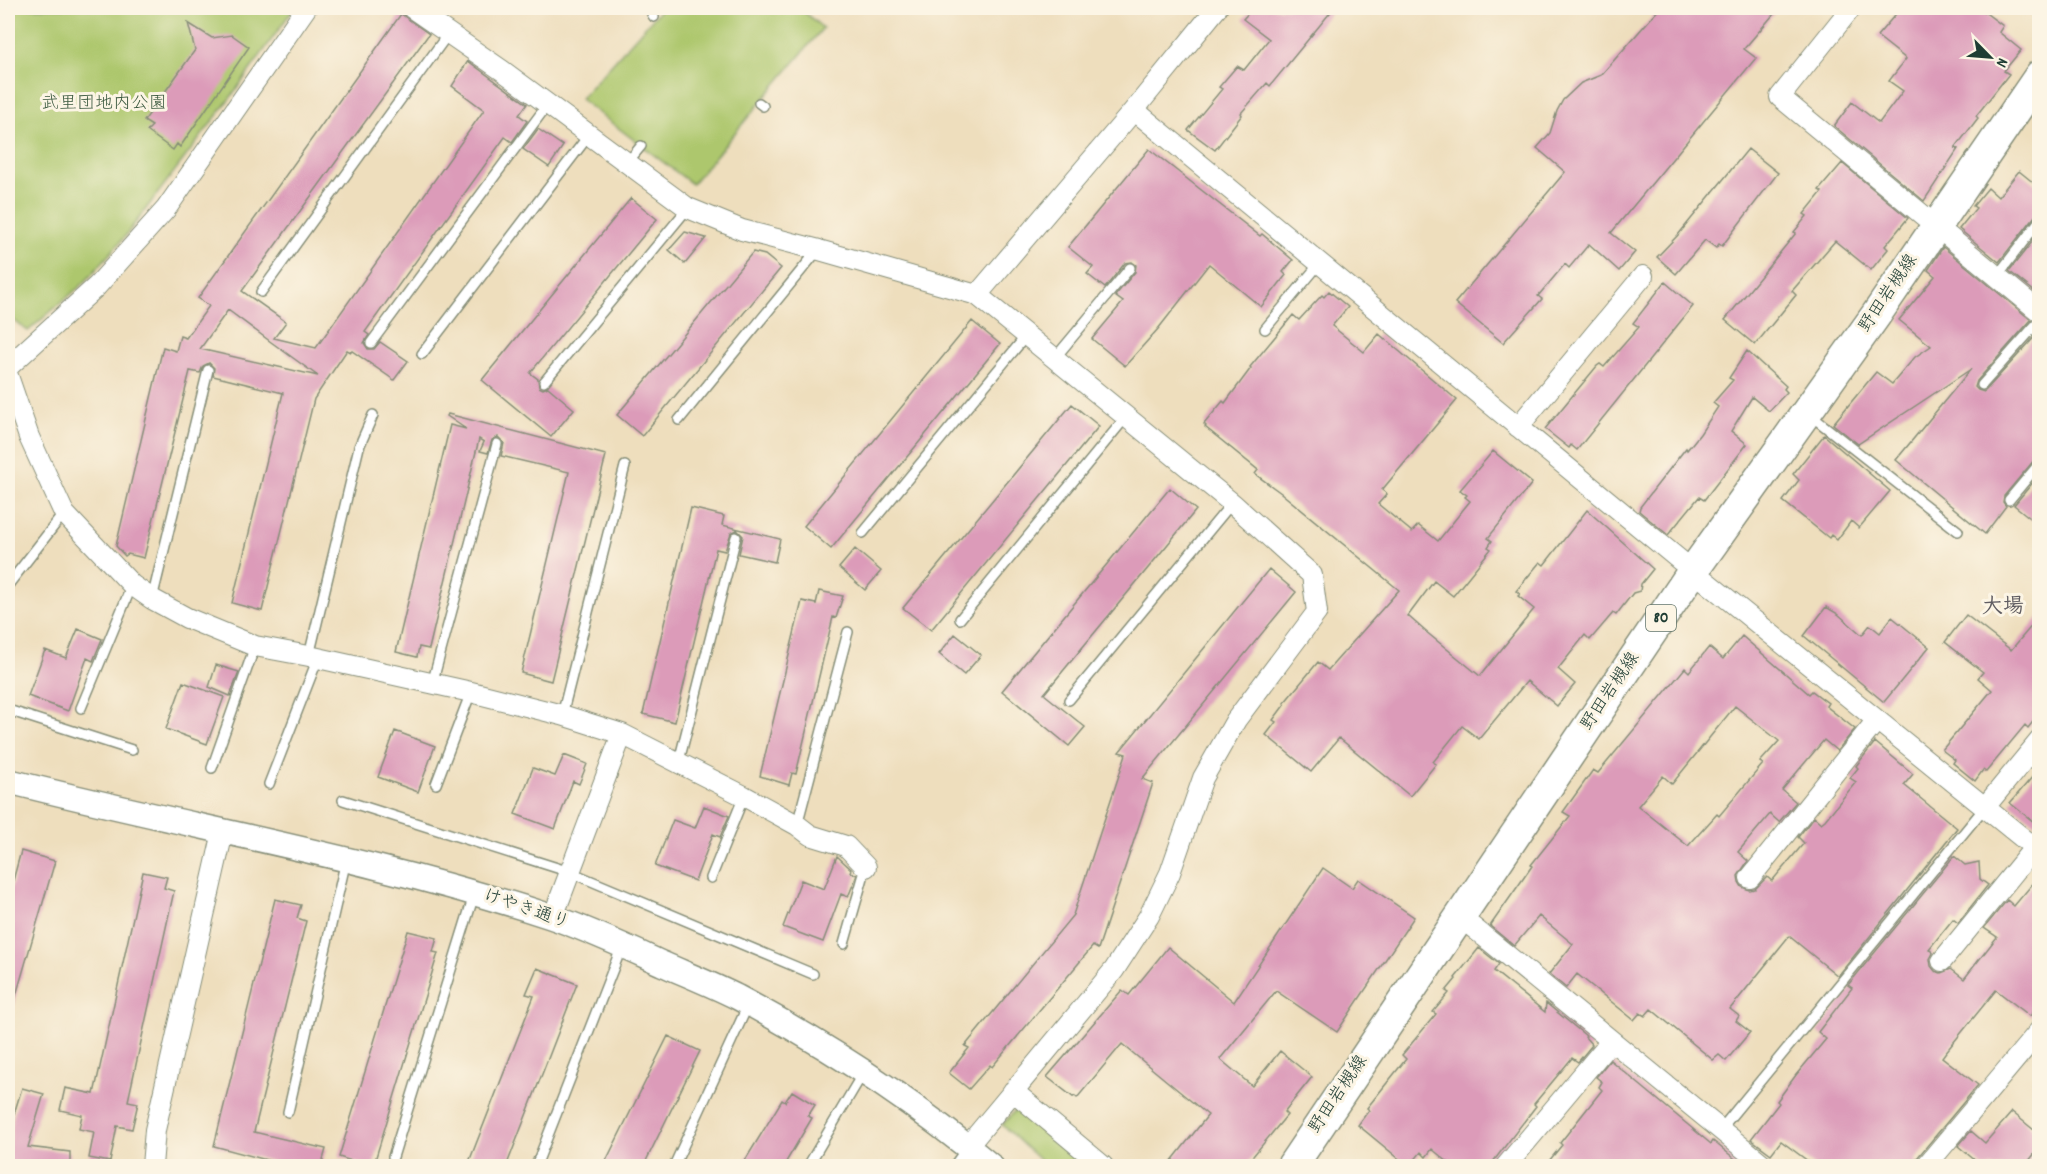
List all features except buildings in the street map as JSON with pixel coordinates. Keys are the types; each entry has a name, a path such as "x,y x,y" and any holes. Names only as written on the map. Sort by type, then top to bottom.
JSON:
{"main road":[{"name":"野田岩槻線","path":"1292,1167 1692,571 1807,412 2040,75"}],"street":[{"path":"8,367 97,286 166,209 306,8"},
{"path":"412,8 548,104 688,208 742,230 819,249 977,295 1232,503 1312,575 1317,612 1236,720 1203,778 1170,873 1149,916 1114,970 968,1147"},
{"path":"977,295 1217,8"},
{"path":"1851,8 1780,97 2040,312"},
{"path":"1134,110 1692,571 2037,850 1942,961"},
{"path":"1518,427 1643,276"},
{"path":"8,376 29,437 64,513 132,585 152,599 188,618 255,646 471,692 562,715 622,734 679,761 796,825 810,835 846,846 866,867"},
{"path":"1750,879 1876,720"},
{"path":"553,917 622,734"},
{"path":"1985,807 2040,740"},
{"name":"けやき通り","path":"8,781 346,860 475,893 553,917 749,1004 864,1071 968,1147 991,1167"},
{"path":"152,1167 155,1130 223,832"},
{"path":"1459,916 1765,1167"},
{"path":"1926,1167 2040,1030"},
{"path":"1506,1167 1611,1041"},
{"path":"1013,1091 1103,1167"}],"lane":[{"path":"261,292 448,34"},
{"path":"371,343 548,104"},
{"path":"422,354 589,135"},
{"path":"627,163 641,146"},
{"path":"544,382 688,208"},
{"path":"1997,276 2040,220"},
{"path":"679,420 819,249"},
{"path":"1265,329 1320,263"},
{"path":"1055,358 1130,268"},
{"path":"1982,385 2040,320"},
{"path":"863,533 1026,336"},
{"path":"152,599 208,370"},
{"path":"1807,412 1958,531"},
{"path":"268,784 313,657 359,447 373,415"},
{"path":"960,619 1126,417"},
{"path":"432,684 497,444"},
{"path":"2009,500 2040,463"},
{"path":"562,715 625,466"},
{"path":"1070,700 1232,503"},
{"path":"8,585 64,513"},
{"path":"679,761 736,537"},
{"path":"81,708 132,585"},
{"path":"796,825 848,632"},
{"path":"212,768 255,646"},
{"path":"436,784 471,692"},
{"path":"8,711 132,750"},
{"path":"711,878 744,796"},
{"path":"343,800 570,872 813,974"},
{"path":"1720,1130 1985,807"},
{"path":"288,1112 346,860"},
{"path":"844,944 866,867"},
{"path":"393,1157 475,893"},
{"path":"536,1167 622,946"},
{"path":"674,1167 749,1004"},
{"path":"808,1167 864,1071"},
{"path":"954,1167 968,1147"}],"green space":[{"name":"武里団地内公園","path":"8,8 294,8 231,97 123,239 84,283 28,331 8,316"},
{"path":"662,8 799,8 823,28 692,184 580,99"},
{"path":"1016,1109 1084,1166 1046,1166 1002,1125"}],"district":[{"name":"大場","path":"2003,608"}]}
